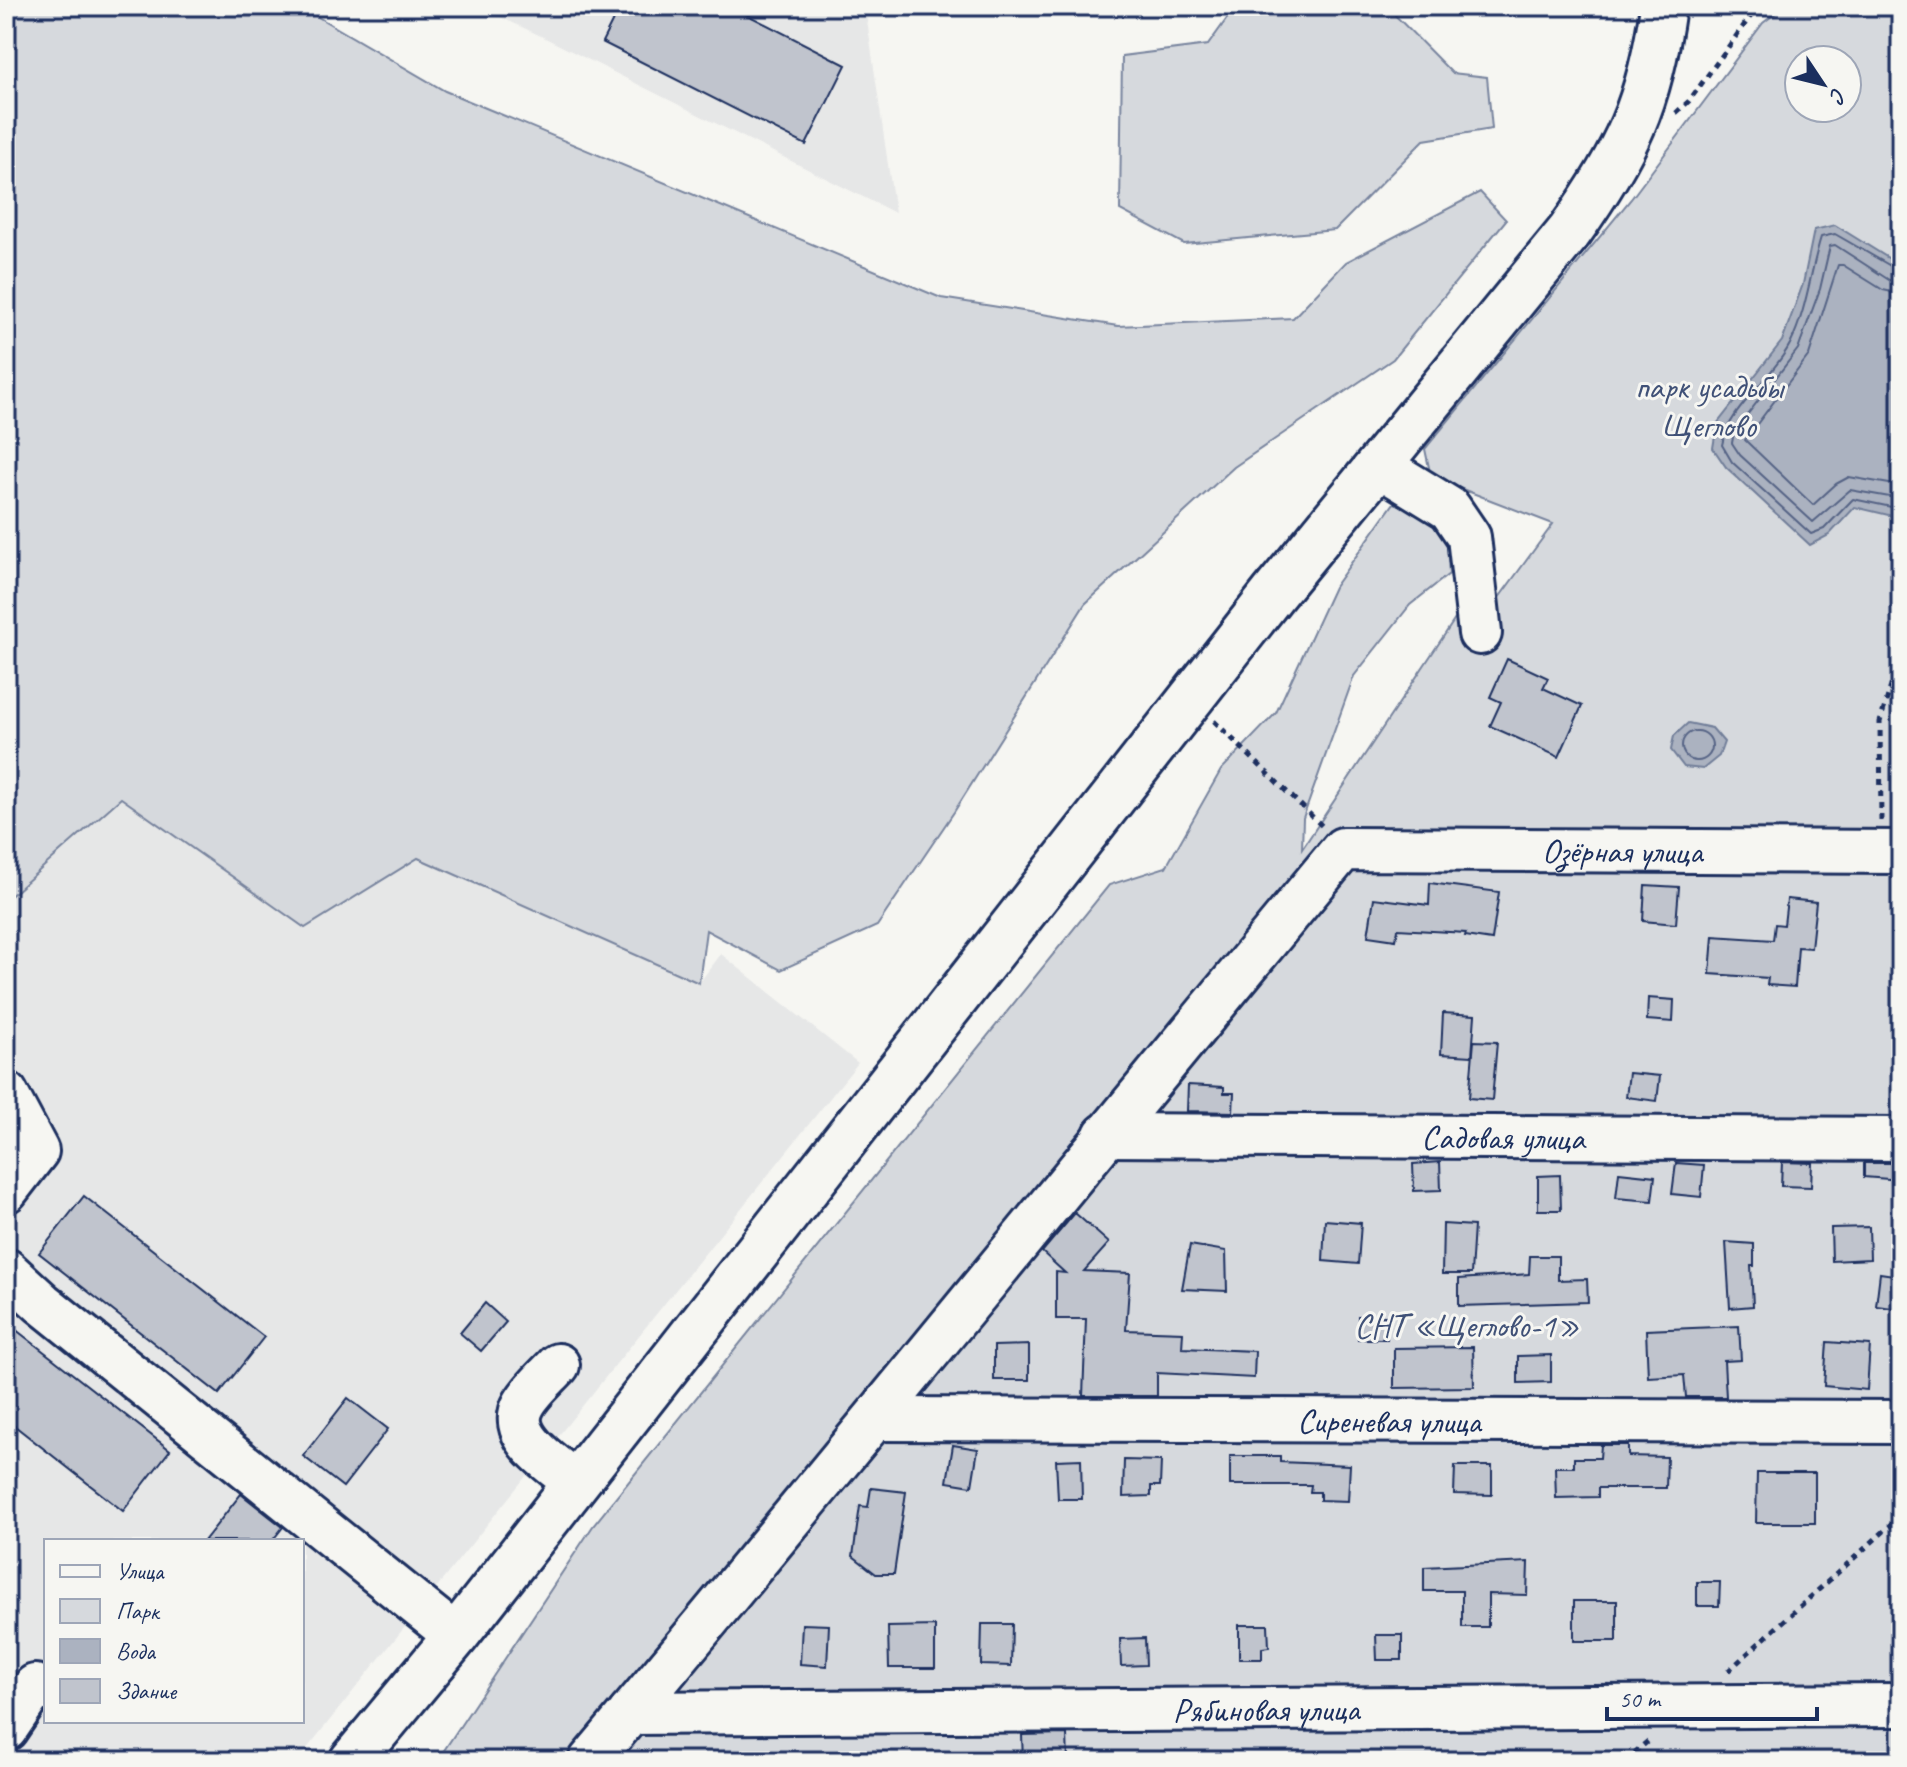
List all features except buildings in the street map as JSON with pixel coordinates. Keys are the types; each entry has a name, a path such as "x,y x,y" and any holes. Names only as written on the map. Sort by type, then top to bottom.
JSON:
{"main road":[{"path":"352,1761 456,1636 1190,699 1570,231 1610,173 1646,98 1663,6"}],"street":[{"path":"1380,466 1450,509 1469,537 1480,633"},
{"path":"590,1761 877,1419 1105,1135 1343,849"},
{"name":"Озёрная улица","path":"1343,849 1891,852"},
{"path":"6,1093 37,1151 6,1191"},
{"name":"Садовая улица","path":"1105,1135 1901,1139"},
{"path":"6,1270 42,1303 456,1636"},
{"path":"558,1365 523,1405 520,1423 527,1442 576,1483"},
{"name":"Сиреневая улица","path":"877,1419 1901,1422"},
{"path":"6,1729 35,1686 44,1688"},
{"name":"Рябиновая улица","path":"630,1713 1901,1705"}],"path":[{"path":"1666,122 1689,101 1758,6"},
{"path":"1891,852 1880,722 1901,653"},
{"path":"1190,699 1264,766 1343,849"},
{"path":"1688,1706 1901,1516"}],"shaded area":[{"path":"477,6 865,6 895,213 543,37"},
{"path":"121,798 304,928 418,858 699,983 721,954 858,1063 297,1761 6,1761 6,900"}],"green space":[{"path":"6,6 299,6 445,91 941,298 1118,326 1293,318 1346,262 1480,192 1506,220 1393,359 1234,467 1085,604 954,812 877,926 781,970 706,930 699,983 418,858 305,928 121,798 6,900"},
{"path":"1236,6 1386,6 1452,73 1487,77 1492,129 1424,140 1335,230 1184,244 1120,210 1122,56 1208,45"},
{"name":"СНТ «Щеглово-1»","path":"1785,6 1901,6 1901,1761 437,1761 593,1526 1109,885 1166,867 1221,770 1276,713 1334,587 1394,503 1420,511 1446,530 1449,574 1410,605 1354,676 1303,818 1302,849 1463,607 1490,610 1553,524 1431,477 1425,449 1631,199 1763,23"}],"water":[{"path":"1835,225 1901,266 1901,518 1855,507 1829,535 1810,545 1726,467 1713,448 1717,424 1782,341 1803,284 1814,230"},
{"path":"1688,723 1712,728 1724,742 1719,756 1703,769 1684,767 1671,750 1674,736"}],"park label":[{"name":"парк усадьбы Щеглово","path":"1709,406"}]}
